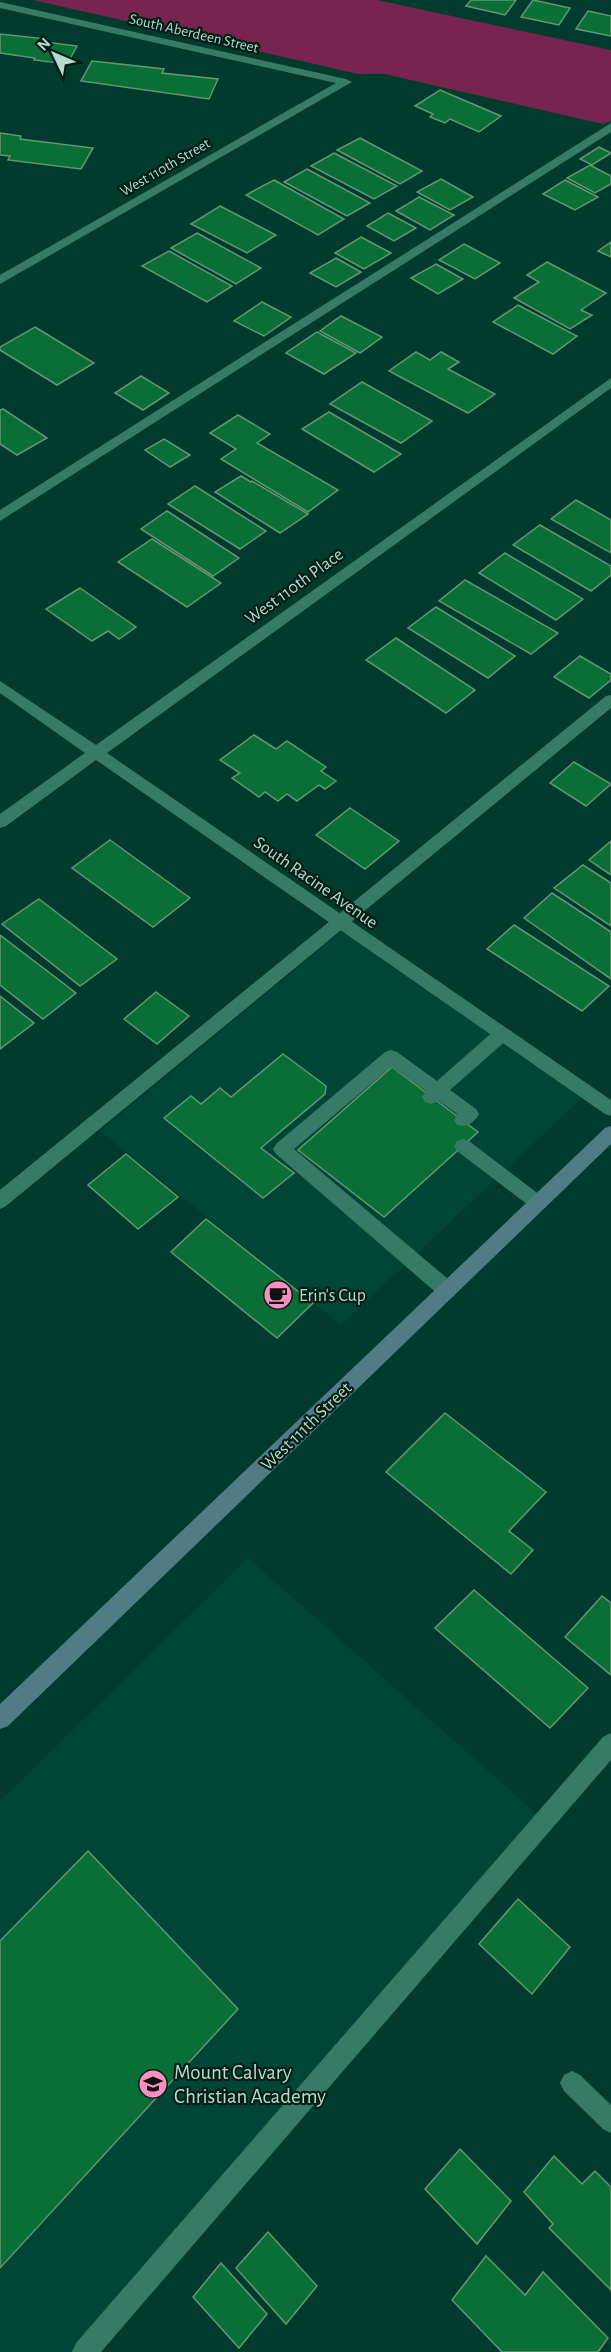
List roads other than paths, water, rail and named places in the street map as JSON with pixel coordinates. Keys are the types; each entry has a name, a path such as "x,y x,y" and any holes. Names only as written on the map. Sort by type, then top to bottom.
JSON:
{"main road":[{"name":"West 111th Street","path":"0,1719 611,1133"}],"street":[{"name":"South Aberdeen Street","path":"0,5 346,82"},
{"name":"West 110th Street","path":"0,280 346,82"},
{"path":"0,516 611,127"},
{"name":"West 110th Place","path":"0,822 611,382"},
{"name":"South Racine Avenue","path":"0,686 611,1109"},
{"path":"0,1201 611,700"},
{"path":"434,1094 502,1034"},
{"path":"447,1290 364,1210 282,1149 391,1057 434,1094 470,1114 463,1120"},
{"path":"462,1146 538,1203"},
{"path":"85,2352 611,1744"},
{"path":"572,2083 611,2121"}],"place":[{"name":"Erin's Cup","path":"278,1295"},
{"name":"Mount Calvary Christian Academy","path":"153,2084"}]}
